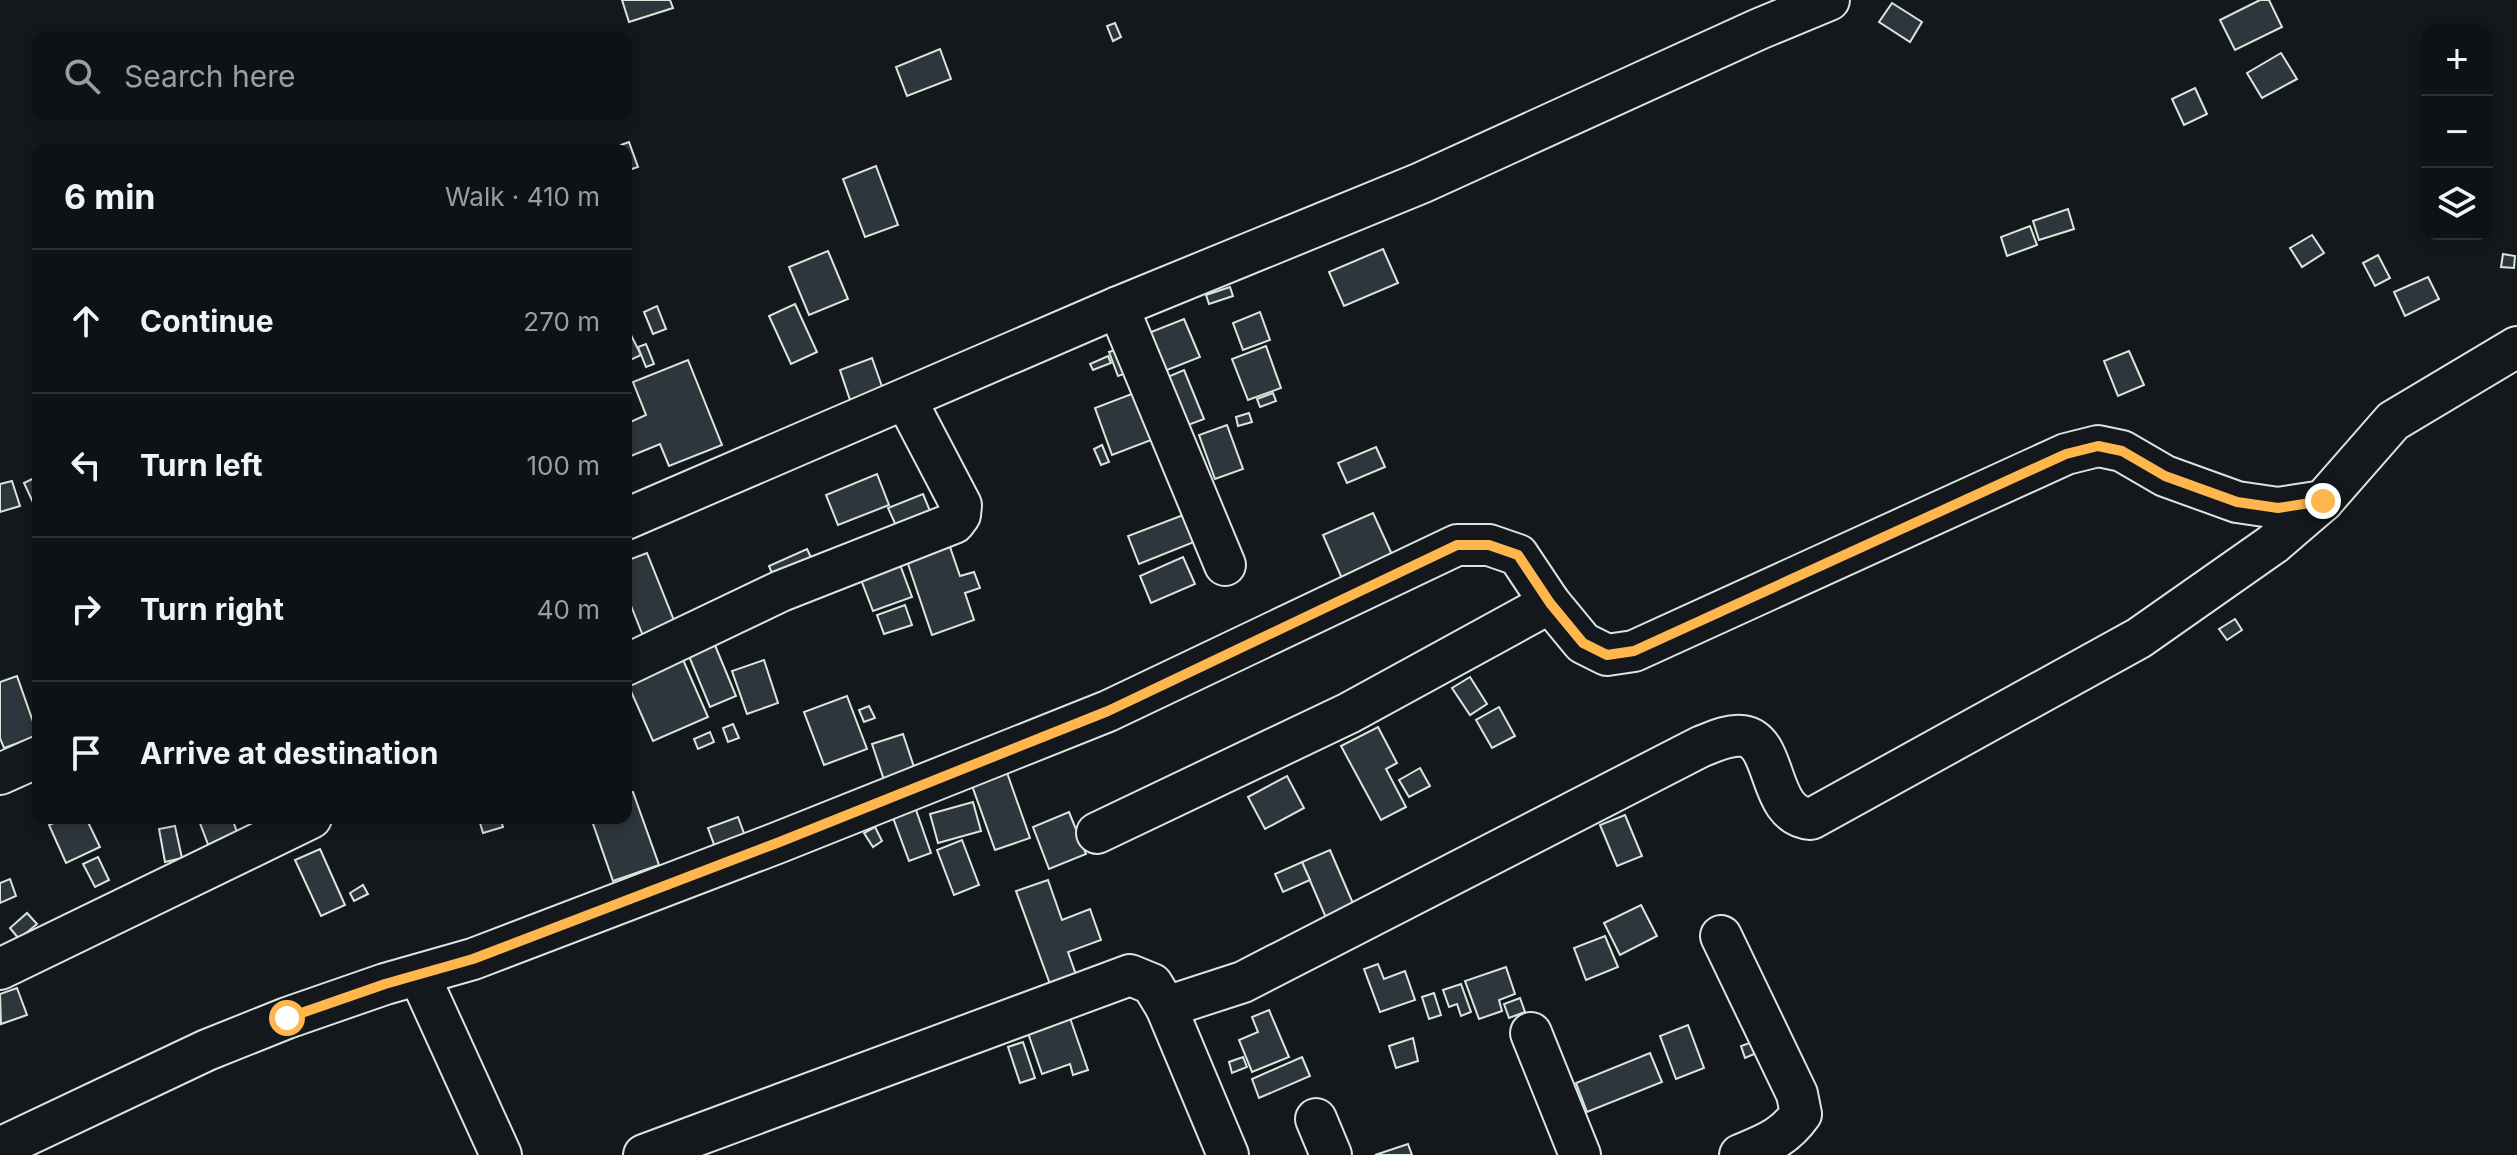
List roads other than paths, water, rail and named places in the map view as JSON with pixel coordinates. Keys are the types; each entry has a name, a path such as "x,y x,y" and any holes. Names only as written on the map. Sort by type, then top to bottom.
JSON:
{"street":[{"path":"632,516 1118,307 1421,183 1829,0"},
{"path":"1118,307 1225,565"},
{"path":"1166,1007 1243,982 1700,747 1728,737 1744,736 1758,743 1788,809 1799,818 1811,819 2139,638 2273,544 2323,501 2393,421 2517,347"},
{"path":"632,662 781,591 954,523 960,515 961,505 906,400"},
{"path":"5,1147 207,1050 287,1018 473,959 777,843 1108,711 1457,545 1489,545 1518,555 1550,603 1583,643 1607,655 1634,651 2066,454 2098,446 2122,451 2165,476 2237,502 2278,508 2323,501"},
{"path":"1097,833 1349,713 1550,603"},
{"path":"0,774 32,760"},
{"path":"0,969 299,824"},
{"path":"1721,936 1797,1094 1801,1114 1789,1130 1771,1142 1740,1155"},
{"path":"419,975 501,1155"},
{"path":"644,1155 1130,975 1152,984 1166,1007 1228,1155"},
{"path":"1531,1033 1580,1155"},
{"path":"1316,1119 1331,1155"}]}
